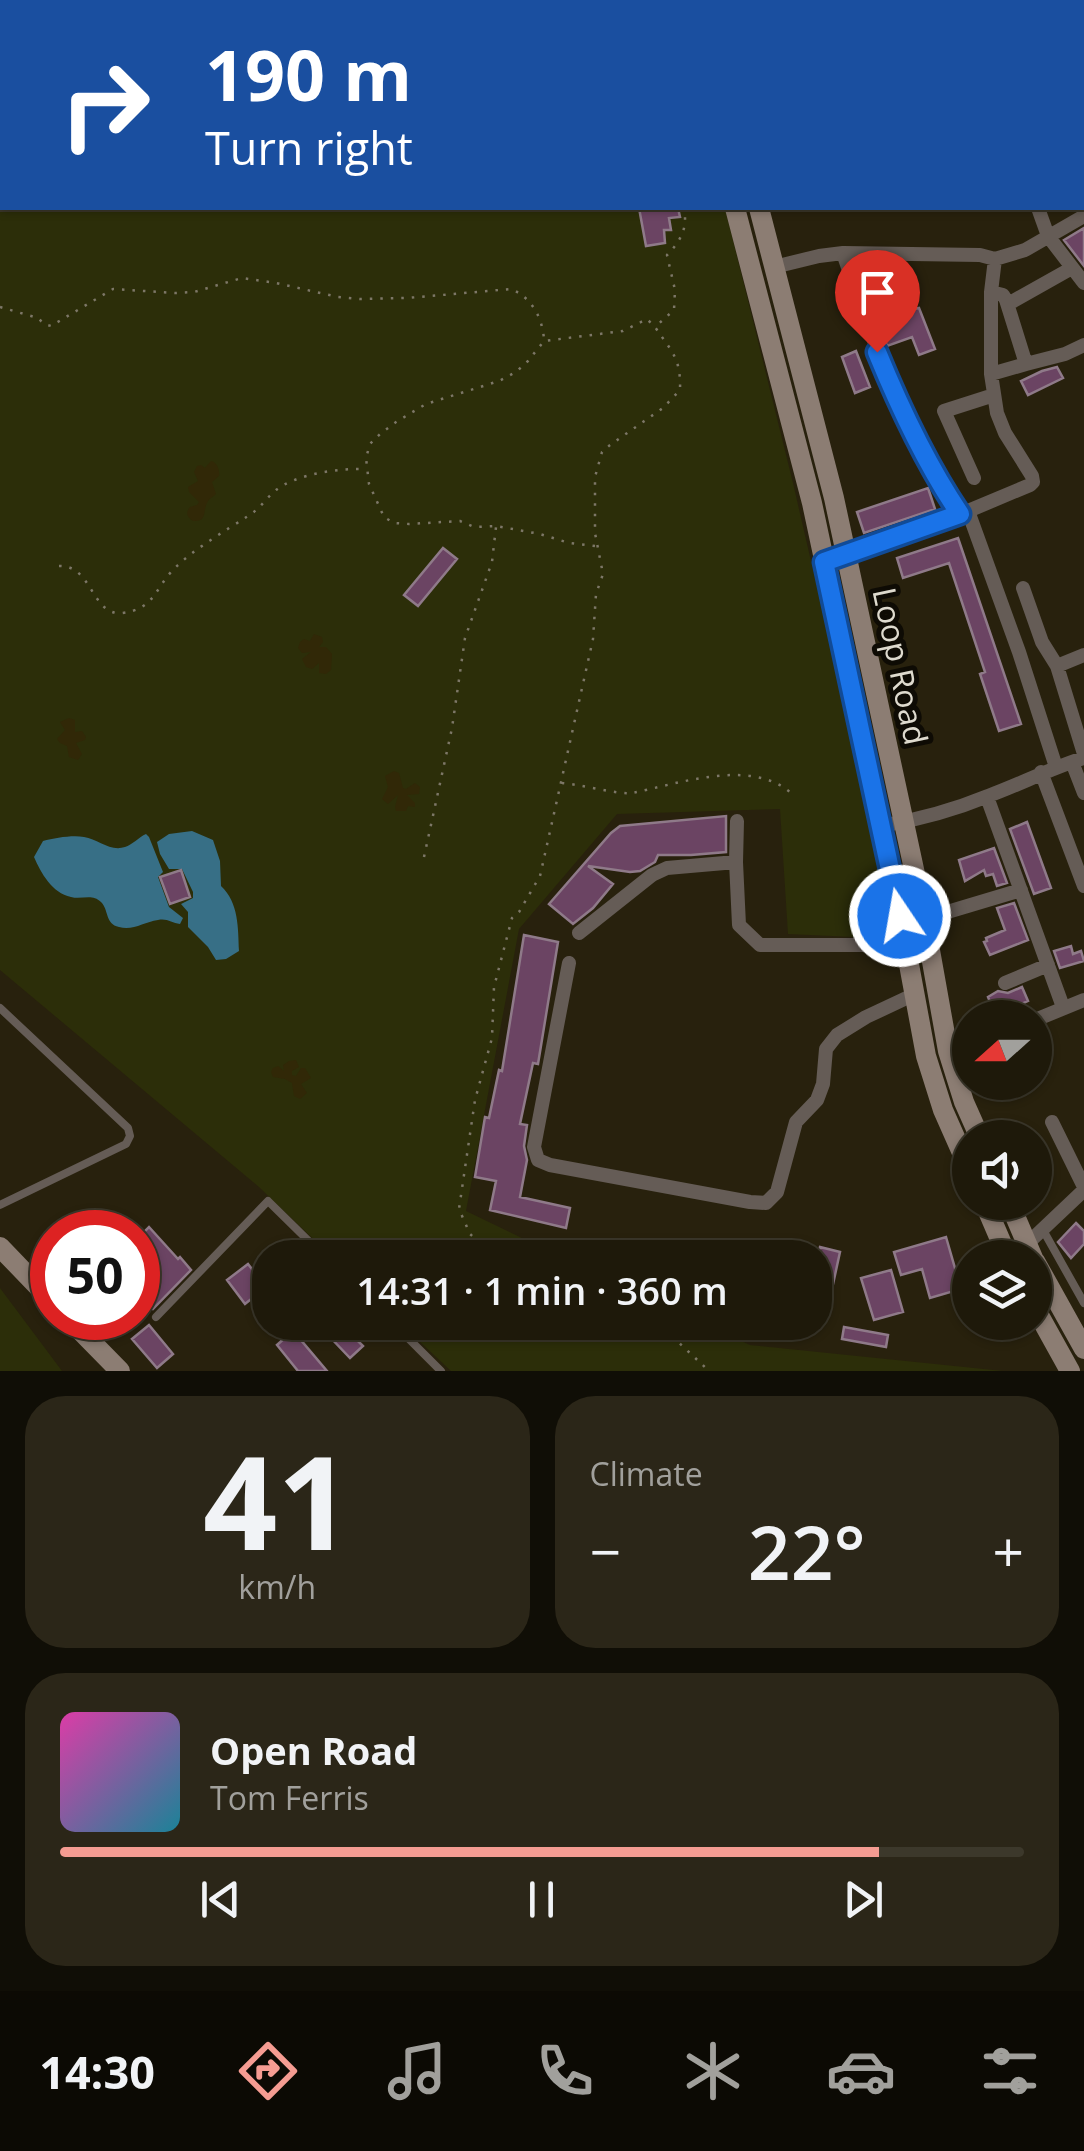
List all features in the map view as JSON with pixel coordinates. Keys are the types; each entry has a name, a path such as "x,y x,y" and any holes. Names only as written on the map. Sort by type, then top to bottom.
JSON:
{"main road":[{"name":"Loop Road","path":"736,210 812,503 926,1056 952,1132"},
{"name":"Loop Road","path":"760,210 834,498 924,919 948,1051 972,1120"},
{"path":"0,1246 30,1278"},
{"path":"1052,1283 1084,1349"},
{"path":"1052,1339 1070,1371"},
{"path":"90,1340 120,1371"}],"street":[{"path":"1039,210 1048,236 1084,283"},
{"path":"774,267 843,253 980,255 995,259 1025,250 1084,216"},
{"path":"843,253 894,393 940,484 964,512 1019,652 1048,770 1084,886"},
{"path":"824,562 964,512 1033,482 997,413 991,374 995,259"},
{"path":"1008,304 1072,268"},
{"path":"991,292 1003,295 1008,304 1026,364"},
{"path":"991,374 1083,349"},
{"path":"974,478 944,411 994,395"},
{"path":"1023,588 1042,642 1057,666 1080,758 1084,793"},
{"path":"1057,666 1084,655"},
{"path":"881,826 987,797 1080,758"},
{"path":"987,797 1064,1007"},
{"path":"738,822 739,925 760,945 906,945"},
{"path":"579,933 666,868 736,862"},
{"path":"924,919 1021,890"},
{"path":"569,963 534,1147 538,1160 550,1166 750,1202 766,1202 777,1192 796,1122 817,1100 823,1084 826,1050 837,1035 915,994"},
{"path":"1004,983 1048,964"},
{"path":"1052,1012 1084,1000"},
{"path":"948,1051 952,1050"},
{"path":"1042,1240 1084,1188 1052,1122"}],"lane":[{"path":"0,1008 128,1128 130,1136 126,1144 0,1205"},
{"path":"160,1313 268,1200 308,1240"},
{"path":"1052,1267 1084,1303"},
{"path":"410,1340 441,1371"}],"path":[{"path":"655,327 674,310 675,290 667,255 684,232 684,210"},
{"path":"0,306 51,326 114,288 194,292 242,278 360,298 511,289 526,296 534,307 544,341 516,372 426,404 396,422 370,444 369,484 384,517 394,523 496,526 597,546"},
{"path":"477,1240 459,1209 475,1100 492,1038 494,987 512,918 540,876 593,638 598,582 603,574 597,546 595,478 602,452 663,408 680,390 680,366 675,354 647,319 623,331 544,341"},
{"path":"59,566 72,567 109,612 137,609 153,598 172,571 254,513 278,488 324,472 367,469"},
{"path":"424,857 452,728 465,638 492,562 496,526"},
{"path":"561,783 628,794 662,784 749,776 774,782 792,794"},
{"path":"675,1340 709,1371"}],"green space":[{"path":"0,210 725,210 898,939 788,934 780,809 617,814 519,929 466,1211 526,1240 314,1240 259,1187 0,970"},
{"path":"0,1288 30,1328 30,1340 39,1340 62,1371 0,1371"},
{"path":"418,1340 739,1340 750,1345 1003,1371 451,1371"}],"sand":[{"path":"211,461 219,471 212,482 216,494 208,501 203,518 193,521 188,511 199,502 188,487 198,481 194,472 197,466 205,468"},
{"path":"314,634 322,637 319,647 326,647 332,654 331,670 326,674 319,673 319,663 312,669 306,667 302,659 311,652 302,653 298,648 300,642 310,641"},
{"path":"75,720 75,732 82,731 86,737 76,743 82,754 78,760 69,757 67,746 57,739 65,730 60,722"},
{"path":"394,771 399,773 403,788 415,783 420,787 419,794 407,795 415,807 408,806 406,811 396,811 398,795 388,804 382,799 388,787 385,776"},
{"path":"296,1060 299,1067 292,1075 305,1068 311,1078 301,1084 307,1093 300,1099 294,1096 292,1083 273,1077 271,1072 278,1066 284,1071 283,1065"}],"water":[{"path":"192,831 213,840 220,861 221,886 234,908 239,951 226,959 216,960 188,927 188,912 181,904 193,898 193,892 182,869 169,869 160,854 157,842 169,834"},
{"path":"146,834 163,872 158,877 169,907 183,918 180,924 161,920 129,928 115,925 98,899 71,897 53,887 34,857 43,841 84,837 120,848"}],"building":[{"path":"639,210 678,210 680,217 669,218 671,230 664,230 665,243 646,246"},
{"path":"1084,228 1084,266 1064,240"},
{"path":"907,284 914,309 919,308 935,349 919,355 912,337 887,346 877,318 898,310 892,288"},
{"path":"856,351 870,387 855,393 842,357"},
{"path":"1057,367 1063,378 1028,395 1021,381"},
{"path":"928,488 935,509 864,533 857,512"},
{"path":"958,538 1021,724 999,731 980,674 985,672 949,563 903,578 897,558"},
{"path":"443,548 457,559 418,606 404,595"},
{"path":"726,816 726,852 658,855 655,862 640,871 588,866 613,884 573,924 549,904 620,826"},
{"path":"1027,822 1051,888 1034,894 1010,829"},
{"path":"994,848 1007,883 997,886 993,874 986,876 984,870 965,881 959,860"},
{"path":"181,870 190,897 170,904 160,877"},
{"path":"1014,903 1028,940 990,955 986,938 1005,930 997,908"},
{"path":"524,935 558,942 538,1064 533,1063 520,1124 527,1125 527,1160 520,1197 570,1208 566,1228 490,1210 496,1181 475,1177 485,1117 489,1118 499,1070 502,1071"},
{"path":"1071,946 1073,954 1081,951 1084,961 1060,968 1054,951"},
{"path":"1022,987 1028,1000 988,997 998,991 1008,993"},
{"path":"1076,1223 1084,1231 1084,1244 1071,1258 1058,1242"},
{"path":"946,1237 952,1258 952,1292 930,1298 922,1269 901,1275 894,1252"},
{"path":"160,1239 191,1270 160,1302"},
{"path":"832,1250 840,1252 832,1289"},
{"path":"248,1264 252,1269 252,1298 245,1304 227,1280"},
{"path":"891,1270 903,1312 874,1320 861,1278"},
{"path":"844,1327 888,1335 886,1347 842,1339"},
{"path":"160,1338 173,1354 157,1368 133,1340"},
{"path":"283,1340 301,1340 327,1371 298,1371 277,1345"},
{"path":"333,1340 357,1340 363,1346 350,1358"}],"route":[{"path":"877,352 930,465 960,514 824,562 900,916"}]}
